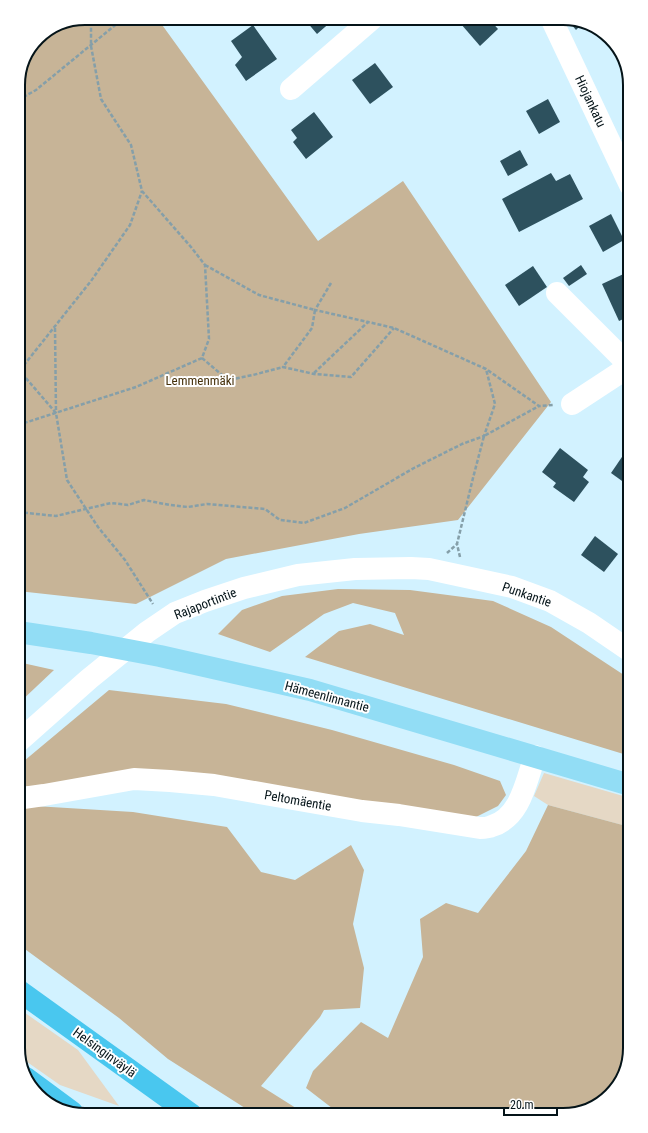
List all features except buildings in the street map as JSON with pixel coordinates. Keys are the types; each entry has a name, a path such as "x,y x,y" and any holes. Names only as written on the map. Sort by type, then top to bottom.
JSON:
{"highway":[{"name":"Helsinginväylä","path":"25,995 180,1108"},
{"path":"41,1089 59,1102"}],"main road":[{"name":"Hämeenlinnantie","path":"25,633 91,643 160,656 310,690 623,783"}],"street":[{"path":"291,89 366,25"},
{"name":"Hiojankatu","path":"554,25 623,170"},
{"path":"557,293 623,359"},
{"path":"572,404 623,371"},
{"name":"Punkantie","path":"411,568 429,569 512,587 550,601 589,623 623,646"},
{"name":"Rajaportintie","path":"25,736 89,679 146,632 175,613 244,588 298,574 355,569 411,568"},
{"name":"Peltomäentie","path":"25,798 134,779 170,781 214,785 362,811 399,815 480,828 492,826 513,812 520,800 535,756"}],"path":[{"path":"91,25 91,46 101,99 131,146 142,191 205,265 259,295 314,310 394,328 486,369 539,406"},
{"path":"25,96 36,90 116,25"},
{"path":"25,363 91,281 130,225 142,191"},
{"path":"25,423 136,387 202,358 209,339 205,265"},
{"path":"283,367 312,328 314,310 331,283"},
{"path":"314,374 368,322"},
{"path":"54,327 56,413 67,480 98,527 125,560 164,621"},
{"path":"202,358 228,380 283,367 314,374 351,377 394,328"},
{"path":"465,577 457,544 484,436 495,404 486,369"},
{"path":"25,377 56,413"},
{"path":"25,513 56,516 111,503 128,505 144,500 188,507 207,504 265,509 280,520 304,523 345,508 414,468 462,444 484,436 539,406 572,404"}],"shaded area":[{"path":"544,773 623,796 623,825 548,805 534,796"},
{"path":"25,1013 78,1050 119,1106 60,1085 27,1062 25,1048"}],"green space":[{"name":"Lemmenmäki","path":"162,25 318,241 403,181 551,402 458,520 359,534 226,559 136,604 25,592 25,81 27,69 35,52 52,35 73,26"},
{"path":"338,589 410,590 493,601 551,627 623,674 623,754 305,657 339,631 370,624 404,635 395,613 353,603 324,614 270,652 218,634 242,610 282,596"},
{"path":"25,664 54,670 25,697"},
{"path":"109,690 226,704 332,730 454,765 500,781 506,795 498,806 470,820 209,775 25,787 25,760"},
{"path":"25,805 133,812 227,827 261,872 295,880 351,845 364,870 353,924 364,968 360,1008 324,1010 320,1017 261,1086 296,1108 245,1108 168,1059 119,1018 25,949"},
{"path":"548,805 623,825 623,1048 621,1064 615,1078 608,1088 590,1102 579,1106 563,1108 332,1108 306,1088 313,1071 361,1022 388,1038 423,957 420,919 446,903 478,913 526,851"}]}
